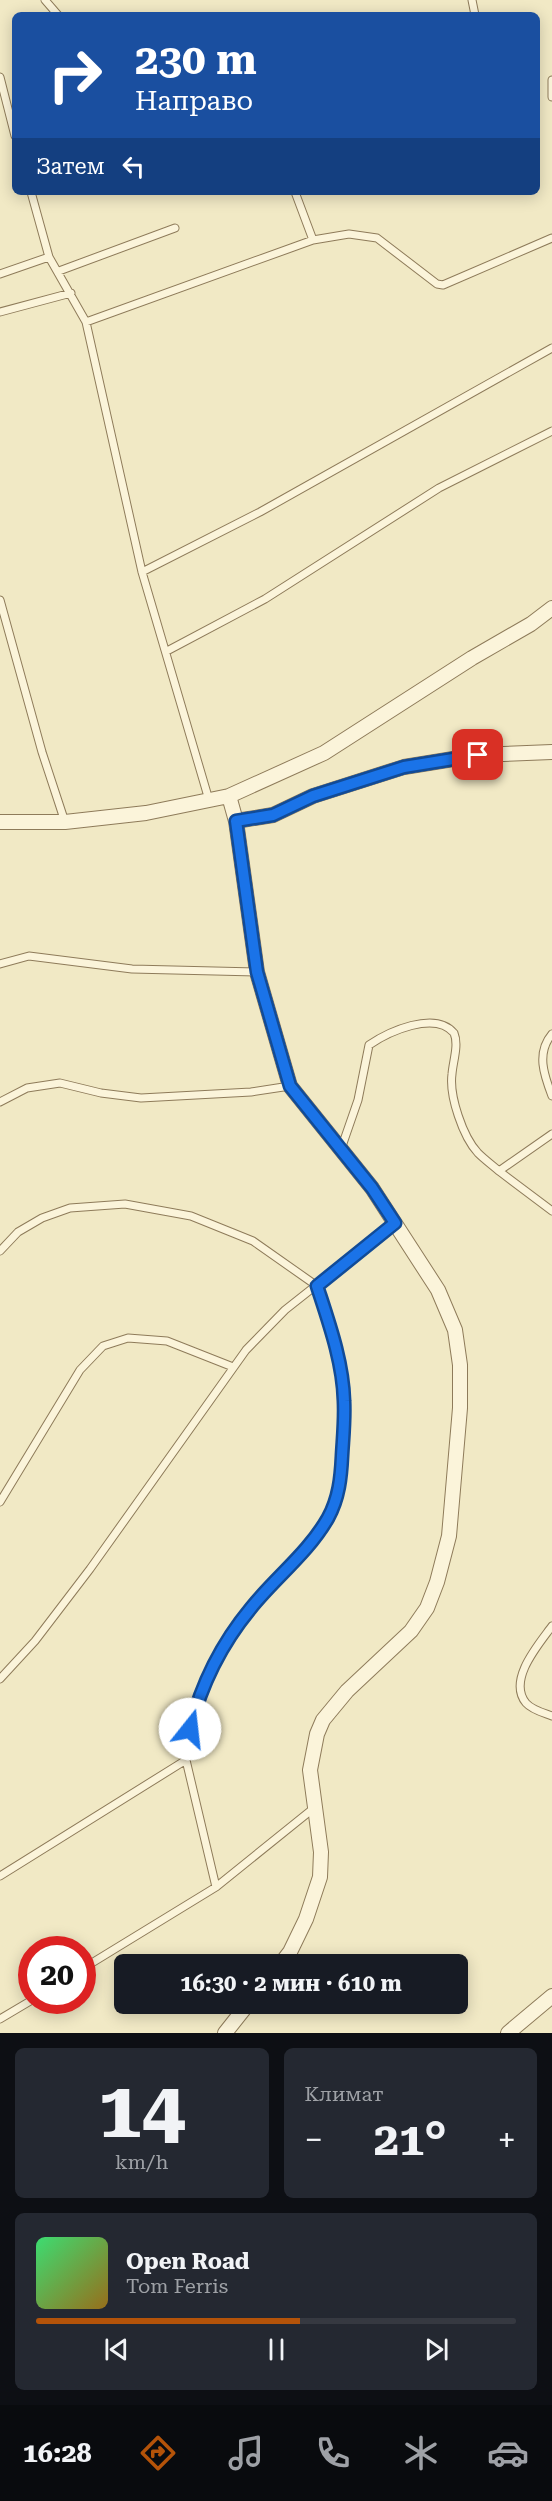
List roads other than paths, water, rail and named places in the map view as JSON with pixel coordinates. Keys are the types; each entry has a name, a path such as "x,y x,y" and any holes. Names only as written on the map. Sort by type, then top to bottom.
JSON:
{"street":[{"path":"0,822 65,822 146,813 230,796 324,753 472,658 531,624 552,608"},
{"path":"236,821 273,815 313,796 404,767 478,755 552,752"},
{"path":"230,796 236,821 257,972 290,1086 372,1188 438,1290 455,1330 460,1365 460,1408 448,1536 437,1582 422,1616 411,1631 347,1691 323,1720 310,1761 322,1865 318,1891 302,1927 286,1954"},
{"path":"508,2033 552,1996"},
{"path":"225,2033 240,2014"}],"lane":[{"path":"45,0 55,12"},
{"path":"0,77 12,124"},
{"path":"552,80 552,97"},
{"path":"32,195 49,256 86,322 142,572 209,800"},
{"path":"296,195 313,240"},
{"path":"59,272 175,228"},
{"path":"86,322 313,240 349,234 376,238 437,284 443,285 552,238"},
{"path":"0,274 49,256"},
{"path":"0,312 71,293"},
{"path":"142,572 260,512 552,348"},
{"path":"167,651 265,599 439,488 552,431"},
{"path":"0,600 42,752 65,822"},
{"path":"0,964 29,956 132,969 257,972"},
{"path":"341,1149 358,1100 369,1045 384,1035 402,1028 442,1024 452,1030 456,1037 451,1078 454,1101 464,1130 476,1152 552,1211"},
{"path":"552,1034 546,1041 543,1060 545,1079 552,1096"},
{"path":"0,1101 27,1088 60,1083 101,1093 141,1098 251,1092 290,1086"},
{"path":"499,1171 552,1134"},
{"path":"0,1251 18,1232 42,1218 70,1208 125,1204 191,1216 253,1241 317,1286 335,1344 344,1400 340,1485 328,1517 314,1537 293,1564 252,1607 216,1661 195,1707 186,1760 216,1887"},
{"path":"0,1679 35,1641 90,1569 233,1367 285,1310 395,1223"},
{"path":"0,1502 80,1370 103,1346 128,1338 167,1341 233,1367"},
{"path":"552,1626 522,1674 520,1684 527,1704 552,1716"},
{"path":"0,1876 186,1760"},
{"path":"96,1960 216,1887 316,1807"},
{"path":"0,2019 18,2008"}]}
